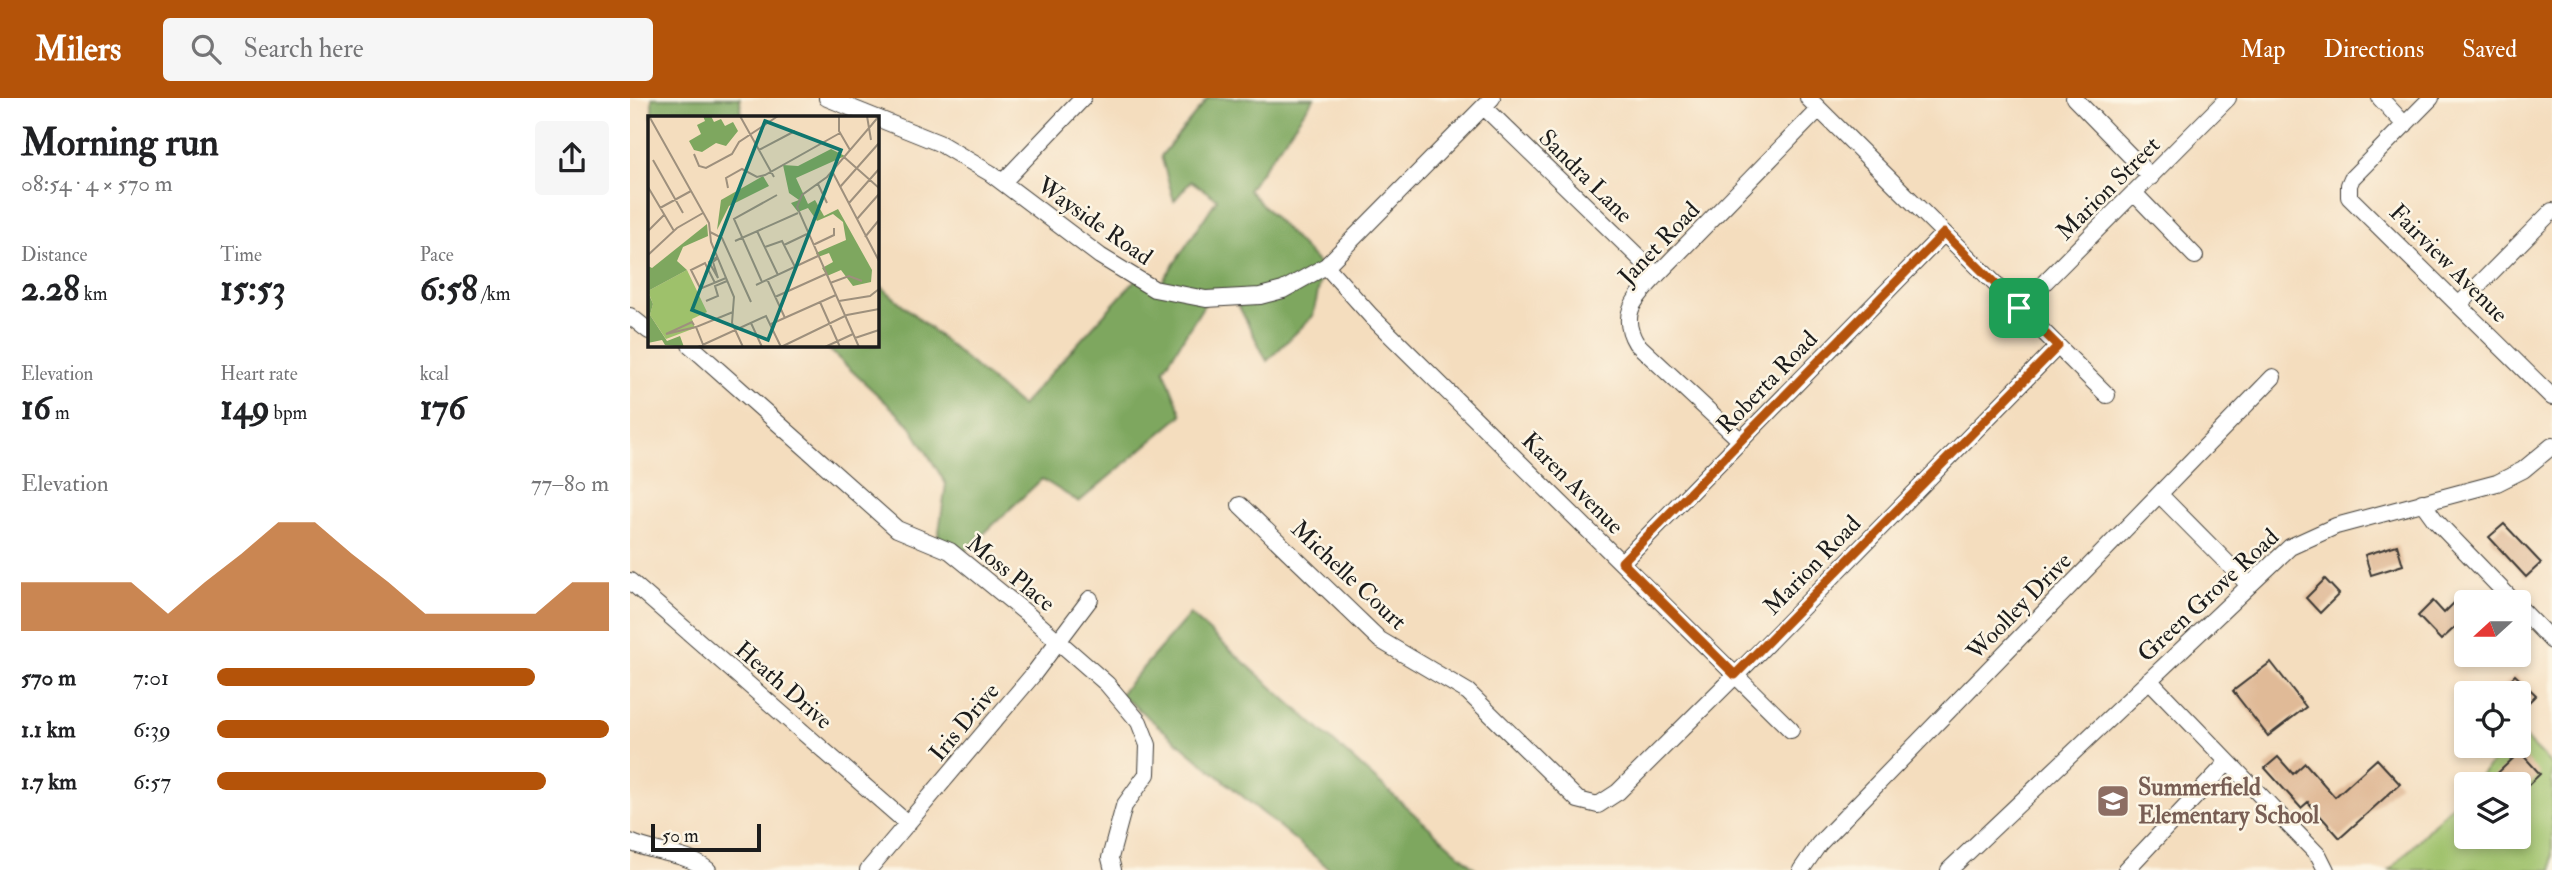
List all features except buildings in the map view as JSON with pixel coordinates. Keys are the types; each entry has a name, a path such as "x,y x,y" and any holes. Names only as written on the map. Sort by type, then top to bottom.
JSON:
{"street":[{"name":"Wayside Road","path":"827,98 845,101 914,130 1003,182 1126,274 1168,293 1206,299 1260,296 1294,285 1326,266 1488,102"},
{"path":"1003,182 1083,98"},
{"path":"2074,98 2151,177"},
{"name":"Marion Street","path":"2019,308 2228,98"},
{"path":"2380,98 2406,125 2431,98"},
{"name":"Sandra Lane","path":"1488,102 1657,275"},
{"path":"1814,103 2107,395"},
{"name":"Janet Road","path":"1741,442 1676,381 1630,332 1628,322 1633,302 1814,103"},
{"name":"Fairview Avenue","path":"2406,125 2352,178 2349,197 2552,397"},
{"path":"2135,194 2195,256"},
{"path":"2459,305 2552,211"},
{"name":"Roberta Road","path":"1622,562 1944,233"},
{"name":"Karen Avenue","path":"1326,266 1351,296 1791,730"},
{"path":"630,316 648,330"},
{"name":"Moss Place","path":"691,346 897,529 950,551 1058,641 1107,684 1139,722 1148,745 1147,774 1124,806 1110,858 1113,870"},
{"name":"Marion Road","path":"1592,805 1607,802 1618,792 2058,346"},
{"name":"Woolley Drive","path":"1801,870 1819,844 2273,377"},
{"name":"Green Grove Road","path":"1949,870 2290,548 2307,537 2510,477 2552,446"},
{"path":"2160,495 2249,584"},
{"path":"2422,502 2434,520 2502,590"},
{"name":"Michelle Court","path":"1240,505 1380,640 1468,692 1568,791 1578,800 1592,805"},
{"name":"Heath Drive","path":"630,581 908,824"},
{"name":"Iris Drive","path":"868,870 1090,599"},
{"path":"2531,619 2552,641"},
{"path":"2149,680 2319,856 2326,870"},
{"path":"2126,870 2228,762"},
{"path":"630,842 645,849 687,857 708,870"}],"green space":[{"path":"652,98 740,98 741,116 652,116"},
{"path":"1208,98 1314,98 1248,190 1323,268 1313,316 1267,361 1234,297 1209,297 1164,369 1182,415 1079,502 1042,479 959,557 937,545 946,484 909,424 825,346 878,346 878,284 1021,406 1137,278 1160,285 1217,199 1191,181 1174,201 1161,156"},
{"path":"1190,614 1477,870 1331,870 1120,694"},
{"path":"2531,744 2552,765 2552,870 2390,870 2454,803 2454,849 2531,849 2531,772 2483,772 2497,758 2531,758"}],"place":[{"name":"Summerfield Elementary School","path":"2113,801"}],"route":[{"path":"1944,233 2019,308 2058,346 1735,675 1622,562 1944,233"}]}
